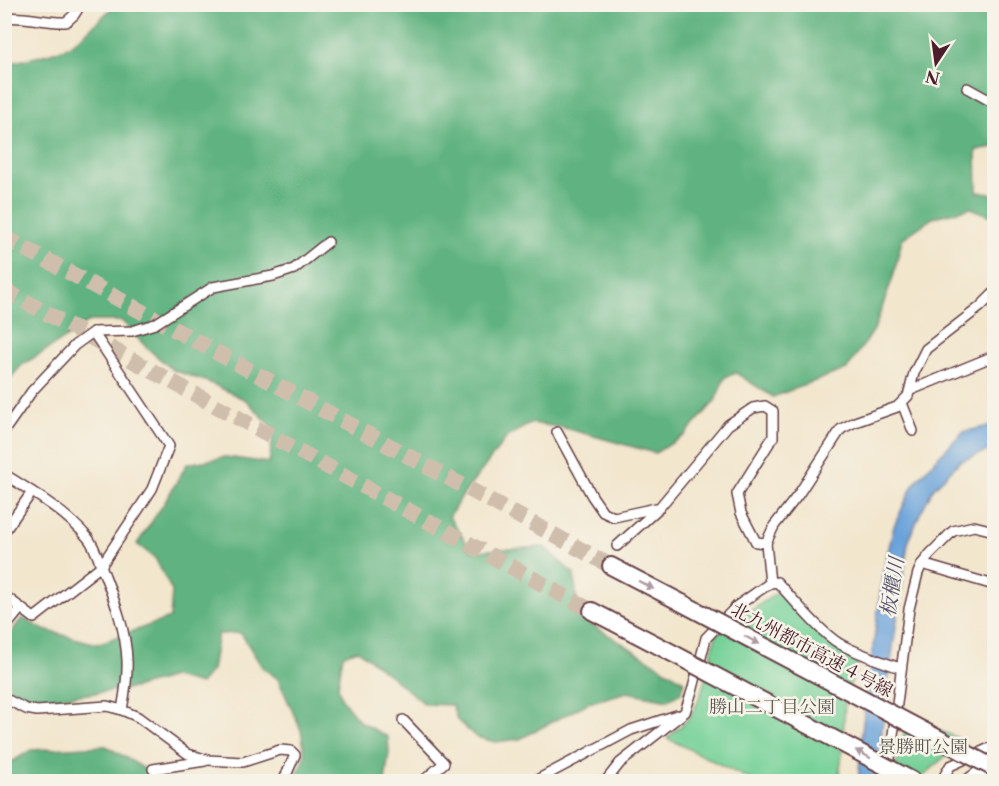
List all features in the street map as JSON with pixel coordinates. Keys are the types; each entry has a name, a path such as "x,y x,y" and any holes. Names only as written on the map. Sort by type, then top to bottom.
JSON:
{"highway":[{"name":"北九州都市高速４号線","path":"611,566 994,768"},
{"path":"592,610 915,782"}],"main road":[{"path":"969,782 994,763"}],"street":[{"path":"4,18 22,17 66,22 81,4"},
{"path":"967,88 994,103"},
{"path":"4,431 32,391 75,345 93,332 132,331 155,324 213,287 273,276 294,269 328,242"},
{"path":"770,583 766,543 774,526 798,495 841,429 902,403 911,390 914,373 926,349 980,307 994,293"},
{"path":"4,595 34,618 101,566 152,489 169,446 93,332"},
{"path":"911,390 994,356"},
{"path":"902,403 913,431"},
{"path":"617,546 659,508 728,425 753,408 765,406 773,411 773,437 737,494 741,513 756,542 766,543"},
{"path":"557,432 603,512 614,517 659,508"},
{"path":"4,474 55,507 90,541 113,597 124,636 127,660 122,710"},
{"path":"4,532 32,492"},
{"path":"886,782 898,667 918,573 922,564 953,531 974,526 994,531"},
{"path":"922,564 994,585"},
{"path":"605,782 620,763 685,712 706,639 737,606 770,583 777,582 838,643 863,655 898,667"},
{"path":"4,629 21,608"},
{"path":"4,698 26,709 37,711 107,706 122,710 138,717 188,754 208,760"},
{"path":"533,782 631,730 685,712"},
{"path":"403,720 444,763 422,782"},
{"path":"942,782 950,766 994,746"},
{"path":"153,769 208,760 243,762 280,750 291,751 295,755 284,782"}],"green space":[{"path":"115,5 994,5 994,147 976,150 977,192 994,194 994,217 971,208 934,217 902,239 893,277 874,330 847,369 773,397 736,373 725,377 715,401 684,436 655,453 565,428 531,423 507,437 460,499 449,517 472,551 544,547 574,574 579,617 684,681 681,693 668,700 627,692 588,703 520,739 495,742 476,737 457,720 452,705 425,704 358,650 343,655 338,686 342,699 360,722 388,737 389,753 385,781 293,782 305,756 301,730 278,679 262,667 241,633 218,634 212,670 200,684 173,677 134,688 41,700 5,687 5,640 22,618 44,630 97,644 170,618 172,591 155,558 137,544 187,464 226,457 269,463 274,429 246,400 208,382 173,370 146,347 122,321 89,321 22,365 5,384 5,63 37,57 69,46"},
{"name":"勝山二丁目公園","path":"778,592 782,593 858,661 845,700 838,781 753,781 667,738 688,719 698,702 716,635"},
{"name":"景勝町公園","path":"908,718 963,740 918,781 892,782"},
{"path":"106,746 150,772 146,781 5,781 5,766 31,750"}],"water":[{"name":"板櫃川","path":"994,425 994,449 960,461 933,489 908,543 876,781 858,782 863,722 883,573 894,526 913,485 934,461 963,432"}],"tunnel":[{"path":"4,237 611,566"},
{"path":"4,290 592,611"}]}
